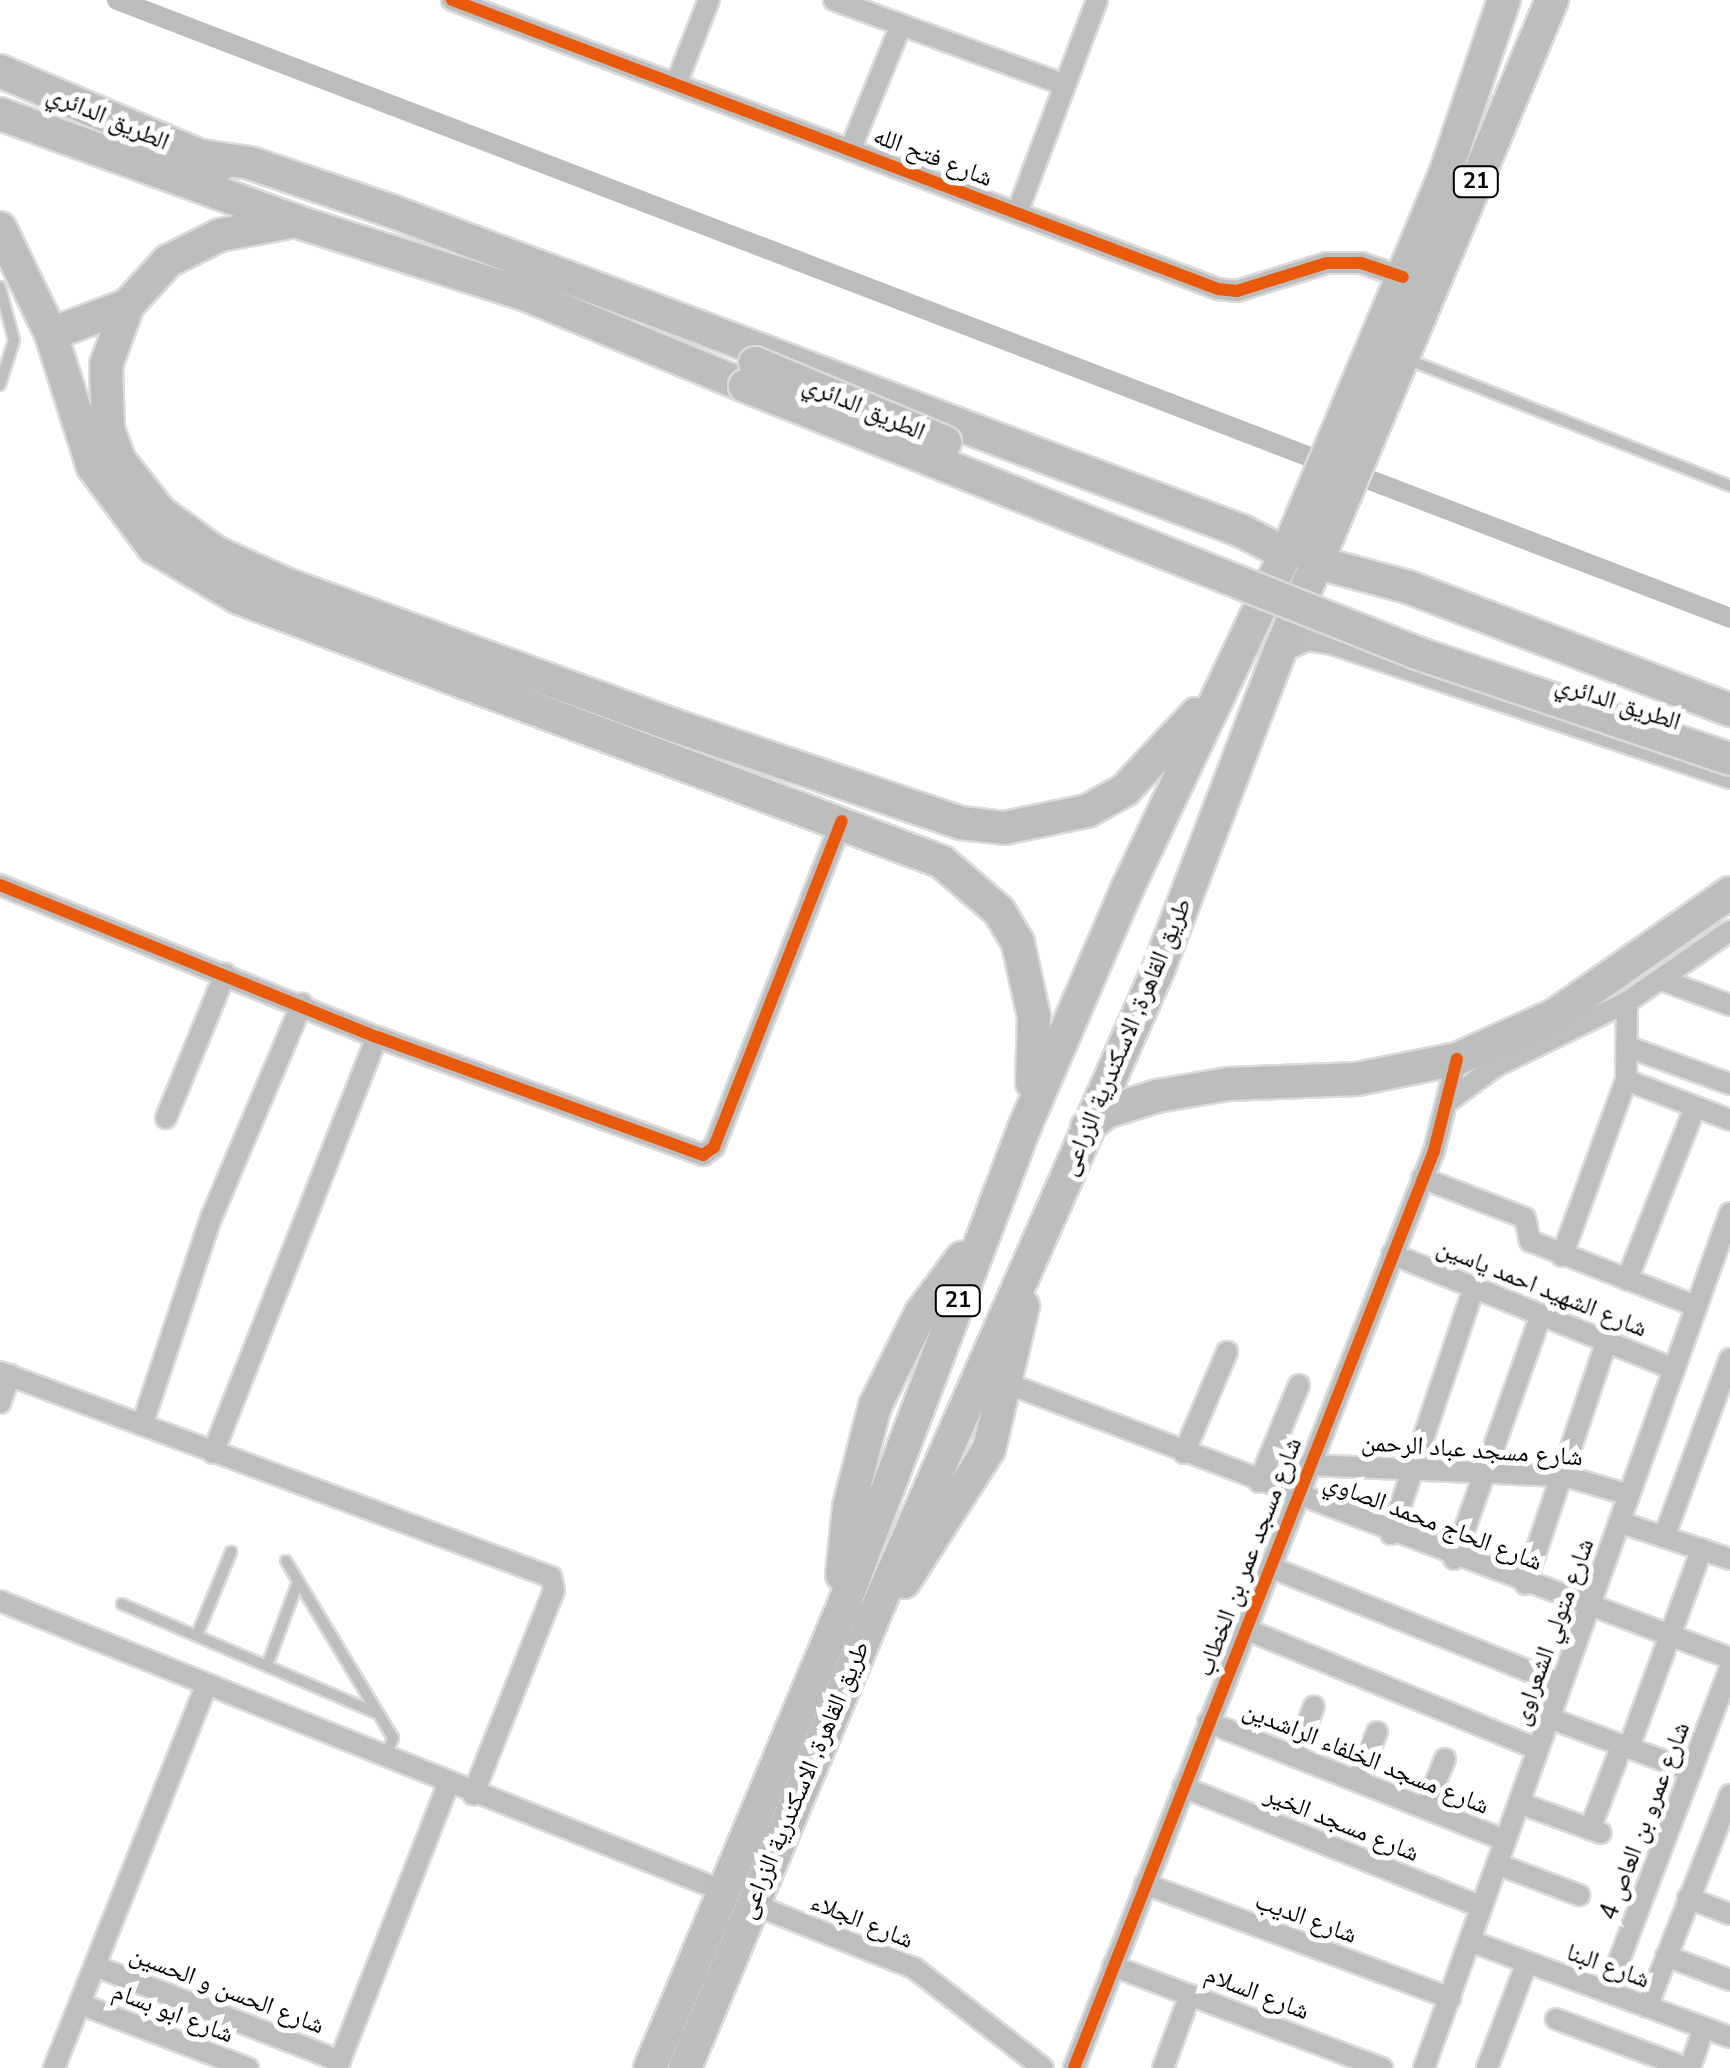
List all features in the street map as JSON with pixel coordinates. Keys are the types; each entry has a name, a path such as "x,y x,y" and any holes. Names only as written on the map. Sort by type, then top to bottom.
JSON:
{"main road":[{"name":"طريق القاهرة, الاسكندرية الزراعى","path":"1391,359 1403,277 1504,0"},
{"name":"طريق القاهرة, الاسكندرية الزراعى","path":"856,1616 848,1507 875,1406 922,1313 984,1231 1025,1126 1232,667 1304,555 1552,0"},
{"name":"الطريق الدائري","path":"0,72 194,155 1388,621 1730,739"},
{"name":"الطريق الدائري","path":"0,114 295,221 524,294 750,374 1417,653 1730,759"},
{"path":"194,155 250,163 429,225 1304,555 1408,586 1730,710"},
{"path":"295,221 255,224 202,241 168,261 128,305 106,365 108,430 137,487 186,533 283,584 664,739 942,862 999,911 1030,979 1035,1054 1025,1126"},
{"path":"0,228 51,334 101,482 129,523 179,568 274,612 664,739 961,823 1046,824 1125,790 1232,667"},
{"path":"51,334 128,305"},
{"name":"طريق القاهرة, الاسكندرية الزراعى","path":"650,2068 738,1898 856,1616 1030,1256 1164,954 1279,652 1304,555"},
{"path":"1087,1127 1106,1112 1157,1096 1228,1084 1357,1079 1458,1059 1554,1015 1723,897"},
{"path":"856,1616 973,1482 1009,1384 1030,1256"},
{"name":"طريق القاهرة, الاسكندرية الزراعى","path":"685,2068 738,1898"}],"street":[{"name":"شارع فتح الله","path":"452,0 1218,289 1237,290 1338,262 1403,277"},
{"path":"676,84 709,0"},
{"path":"834,0 1065,86"},
{"path":"1017,213 1098,0"},
{"path":"850,150 901,25"},
{"path":"1279,652 1308,640 1332,644 1730,778"},
{"path":"0,885 377,1037 707,1155 842,821"},
{"path":"1450,1100 1496,1066 1627,1002 1730,931"},
{"path":"166,1118 225,974"},
{"path":"1662,980 1730,1005"},
{"path":"1562,1256 1626,1080 1631,1048 1627,1002"},
{"path":"142,1425 210,1218 302,1004"},
{"path":"213,1452 377,1037"},
{"path":"1631,1048 1730,1084"},
{"name":"شارع مسجد عمر بن الخطاب","path":"1074,2068 1422,1178 1450,1100 1458,1059"},
{"path":"1626,1080 1730,1120"},
{"path":"1627,1280 1695,1107"},
{"path":"1422,1178 1525,1218 1530,1241 1562,1256 1696,1306"},
{"name":"شارع متولي الشعراوى","path":"1424,2068 1730,1214"},
{"name":"شارع الشهيد احمد ياسين","path":"1392,1254 1674,1369"},
{"path":"1391,1534 1474,1287"},
{"path":"1454,1558 1541,1314"},
{"path":"1525,1584 1556,1476 1606,1341"},
{"path":"1184,1453 1227,1352"},
{"path":"1664,1537 1730,1359"},
{"path":"0,1403 5,1373 554,1580 473,1795"},
{"name":"شارع الحاج محمد الصاوي","path":"1009,1384 1454,1558 1730,1658"},
{"path":"1260,1482 1299,1385"},
{"name":"شارع مسجد عباد الرحمن","path":"1309,1465 1556,1476 1629,1495"},
{"path":"1619,1522 1702,1549 1728,1553"},
{"path":"1518,1803 1595,1831 1702,1549"},
{"path":"1270,1567 1561,1684"},
{"name":"شارع الجلاء","path":"0,1601 448,1785 914,1968 1043,2068"},
{"path":"1245,1629 1538,1749"},
{"name":"شارع عمرو بن العاص 4","path":"1607,1992 1730,1668"},
{"path":"54,2068 206,1687"},
{"path":"1295,1756 1314,1706"},
{"path":"1549,1718 1691,1770"},
{"name":"شارع مسجد الخلفاء الراشدين","path":"1208,1722 1506,1840"},
{"path":"1357,1781 1377,1732"},
{"path":"1424,1808 1445,1759"},
{"path":"339,2064 448,1785"},
{"name":"شارع مسجد الخير","path":"1182,1787 1482,1907"},
{"path":"1647,2006 1688,1898 1721,1836 1730,1795"},
{"path":"1497,1864 1580,1894"},
{"name":"شارع الديب","path":"1145,1884 1450,1998"},
{"path":"1688,1898 1730,1914"},
{"name":"شارع البنا","path":"1470,1942 1730,2037"},
{"path":"1666,1956 1730,1980"},
{"path":"1487,2068 1526,1962"},
{"name":"شارع الحسن و الحسين","path":"95,1966 339,2064"},
{"name":"شارع السلام","path":"1114,1966 1382,2068"},
{"path":"1163,2068 1190,1995"},
{"name":"شارع ابو بسام","path":"80,2004 248,2068"},
{"path":"1556,2019 1688,2068 1704,2028"}],"lane":[{"path":"0,287 14,340 0,384"},
{"path":"1391,359 1730,486"},
{"path":"197,1634 231,1552"},
{"path":"286,1561 392,1738 385,1759"},
{"path":"268,1664 298,1582"},
{"path":"122,1604 376,1713"}],"waterway":[{"path":"117,0 1730,618"}],"cycle path":[{"path":"452,0 1218,289 1237,291 1327,263 1361,263 1403,277"},
{"path":"0,885 377,1037 703,1155 714,1147 842,821"},
{"path":"1074,2068 1434,1151 1457,1059"}]}
